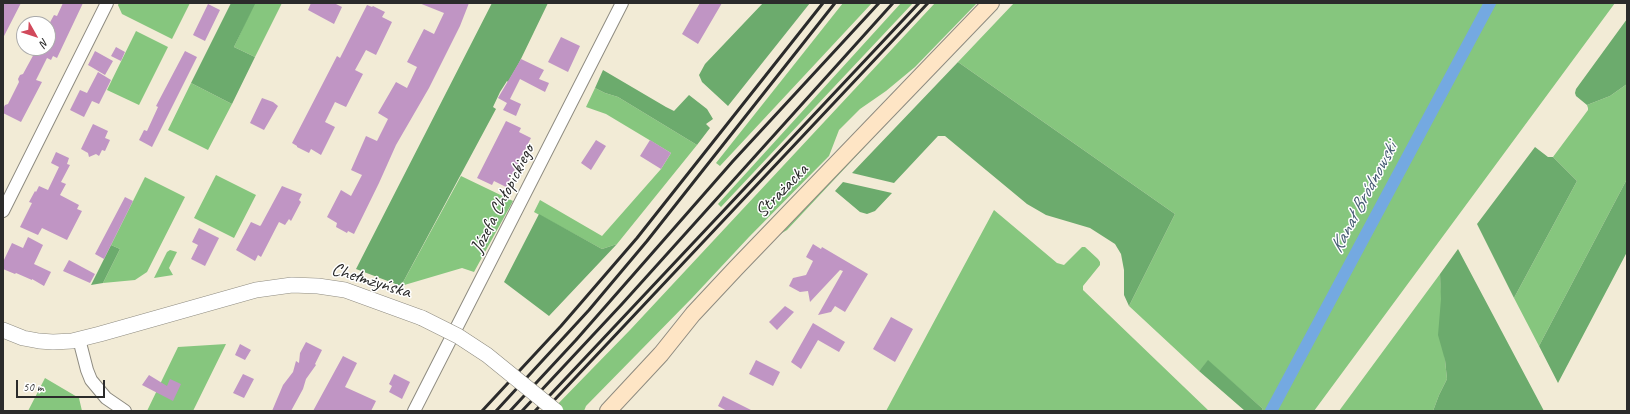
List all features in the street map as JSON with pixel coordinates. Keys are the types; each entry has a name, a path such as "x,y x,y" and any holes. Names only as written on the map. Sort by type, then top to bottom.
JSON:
{"main road":[{"name":"Strażacka","path":"608,411 656,360 693,314 736,268 991,3"}],"street":[{"path":"3,211 107,3"},
{"name":"Józefa Chłopickiego","path":"414,411 622,3"},
{"name":"Chełmżyńska","path":"3,330 23,338 39,341 53,342 79,340 256,290 292,285 318,286 345,290 422,318 458,336 484,352 509,371 556,411"},
{"path":"79,340 87,370 94,385 106,398 125,411"}],"green space":[{"path":"119,3 190,3 172,39 122,14 118,5"},
{"path":"231,3 255,4 234,47 255,57 232,104 191,83"},
{"path":"253,3 282,3 255,57 234,47 254,4"},
{"path":"492,3 548,3 519,63 508,82 507,81 500,92 493,107 496,109 401,286 356,269"},
{"path":"763,3 810,3 728,106 702,82 699,75 705,64"},
{"path":"843,3 872,3 720,166 716,163"},
{"path":"901,3 913,3 721,207 718,204"},
{"path":"935,3 977,3 915,67 886,91 860,109 839,130 829,156 586,406 584,411 551,411 630,330"},
{"path":"1014,3 1615,3 1314,411 1261,411 1263,409 1208,361 1199,371 1129,306 1175,214 958,62"},
{"path":"1627,19 1627,84 1610,96 1587,105 1576,96 1576,89"},
{"path":"979,25 787,230 777,236"},
{"path":"136,31 168,47 139,105 107,90"},
{"path":"958,62 1175,214 1129,306 1124,295 1124,270 1121,254 1115,244 1090,228 1046,215 1027,204 945,136 938,136 894,183 852,173"},
{"path":"603,70 674,111 689,95 707,109 713,119 706,124 710,128 697,145 618,97 595,88"},
{"path":"191,83 232,104 208,150 168,130"},
{"path":"1627,84 1627,179 1539,346 1514,298 1577,181 1553,157 1588,110 1587,105 1610,96"},
{"path":"595,88 618,97 697,145 617,244 602,249 534,212 540,200 602,236 661,169 671,153 606,114 586,107"},
{"path":"1535,147 1548,157 1553,157 1577,181 1514,298 1477,224"},
{"path":"216,175 256,195 234,238 194,218"},
{"path":"461,176 513,201 474,272 462,268 401,286"},
{"path":"145,177 185,197 147,272 135,280 103,283 120,249 111,245"},
{"path":"1627,179 1627,252 1558,383 1539,346"},
{"path":"843,182 892,193 875,211 867,214 860,212 835,191"},
{"path":"994,210 1057,263 1064,265 1082,247 1085,247 1098,259 1100,265 1083,286 1083,290 1209,411 886,411"},
{"path":"539,214 602,249 617,244 549,316 504,282"},
{"path":"111,245 120,249 103,283 91,285"},
{"path":"1458,249 1544,411 1433,411 1447,379 1445,360 1438,335 1441,299 1440,274"},
{"path":"170,250 177,252 169,268 173,275 154,278 167,252"},
{"path":"1440,274 1447,379 1433,411 1339,411"},
{"path":"226,344 193,411 147,411 178,347"},
{"path":"1208,360 1263,409 1261,411 1245,411 1199,371"},
{"path":"45,378 79,398 82,411 28,411"}],"building":[{"path":"3,3 21,3 3,38"},
{"path":"63,3 83,3 57,58 53,56 56,56 56,16 53,16 54,15 57,16"},
{"path":"311,3 334,3 342,7 334,24 308,10"},
{"path":"419,3 469,3 460,26 429,88 396,145 354,234 348,231 347,233 336,227 337,223 327,217 341,190 351,196 362,175 351,170 366,136 377,141 388,119 378,113 396,82 407,88 417,67 407,62 424,29 434,34 444,13"},
{"path":"700,3 722,3 698,44 682,34"},
{"path":"208,4 220,10 205,41 193,35"},
{"path":"367,5 373,6 385,12 382,17 392,22 376,55 366,50 355,70 363,74 346,107 335,102 325,122 335,127 321,155 311,149 309,153 292,143 337,56 340,58"},
{"path":"561,37 580,46 568,72 548,62"},
{"path":"116,47 125,52 121,61 111,56"},
{"path":"95,51 113,61 105,75 88,65"},
{"path":"185,51 197,57 152,147 139,140 144,130 147,131 158,107 156,106"},
{"path":"33,56 53,56 51,60 47,58 36,80 42,82 21,122 3,113 3,109 5,105 8,104 19,82 18,79 20,75 23,74"},
{"path":"521,59 544,70 539,79 549,83 545,92 520,79 510,99 521,104 516,116 503,110 507,103 498,98"},
{"path":"98,72 111,80 99,104 92,101 84,117 70,110 80,90 87,93"},
{"path":"262,98 273,102 278,106 264,130 250,123"},
{"path":"506,121 521,128 519,132 531,138 506,187 494,181 492,185 477,178"},
{"path":"93,124 108,131 105,138 110,140 105,151 102,150 99,156 96,154 89,157 88,153 81,149"},
{"path":"596,140 606,146 591,170 581,163"},
{"path":"650,140 671,153 661,169 640,156"},
{"path":"56,152 69,158 67,164 70,165 61,182 66,184 60,195 79,205 77,209 82,211 67,240 42,228 38,235 20,227 32,203 29,202 35,191 36,192 39,186 48,190 59,167 51,163"},
{"path":"282,186 302,194 299,200 301,202 291,221 289,219 285,225 279,222 261,257 258,255 255,261 236,250 251,222 260,226 261,225"},
{"path":"125,197 133,201 104,259 95,254"},
{"path":"199,228 219,238 205,266 191,259 198,245 192,242"},
{"path":"28,237 43,245 34,264 51,272 44,286 32,279 3,269 3,262 12,243 23,248"},
{"path":"813,244 821,249 822,247 868,274 845,312 835,306 831,312 818,315 843,271 840,270 810,302 808,291 800,292 789,286 793,278 806,275 813,261 806,257"},
{"path":"69,260 95,274 90,283 63,271"},
{"path":"785,306 794,312 777,330 769,322"},
{"path":"891,317 913,329 895,362 873,349"},
{"path":"813,323 845,342 839,352 818,340 801,369 791,362"},
{"path":"306,342 322,350 315,364 316,365 306,379 303,389 291,411 272,411 283,385 293,372 296,361 299,363 300,353"},
{"path":"240,344 251,350 245,360 235,355"},
{"path":"343,356 357,363 345,387 376,401 371,411 313,411"},
{"path":"756,360 780,372 773,386 749,374"},
{"path":"243,374 254,379 244,398 233,393"},
{"path":"394,374 410,382 402,399 389,392 392,386 389,384"},
{"path":"149,375 167,386 170,379 181,384 173,401 142,385"},
{"path":"723,396 753,411 727,411 718,406"}],"waterway":[{"name":"Kanał Bródnowski","path":"1271,411 1490,3"}],"railway":[{"path":"482,411 561,326 637,238 823,3"},
{"path":"496,411 589,310 647,241 835,3"},
{"path":"510,411 576,340 733,161 879,3"},
{"path":"522,411 622,304 893,3"},
{"path":"535,411 919,3"},
{"path":"544,411 928,3"}]}
